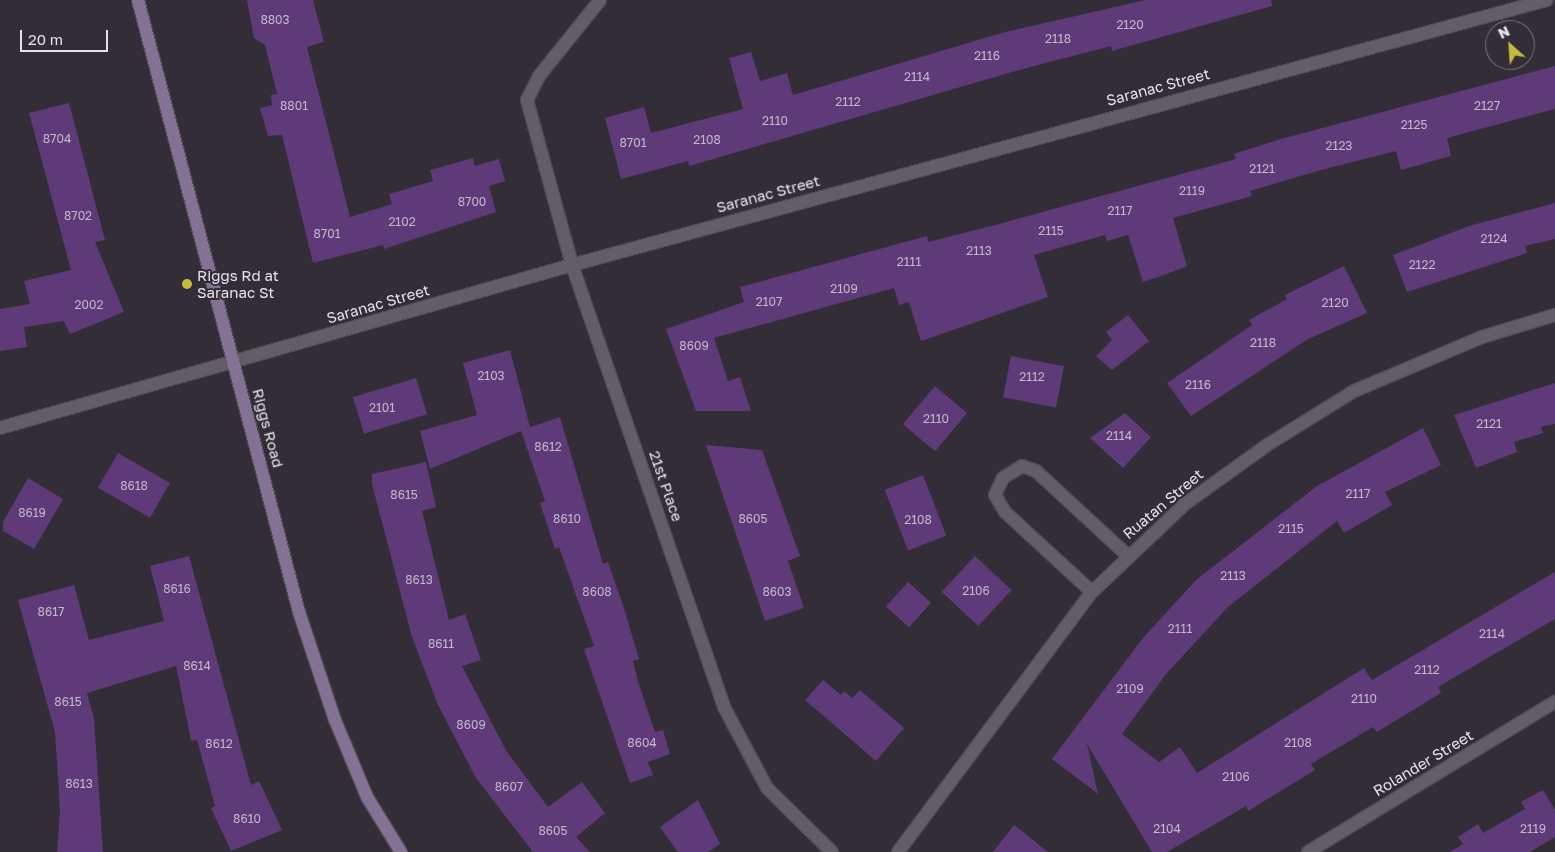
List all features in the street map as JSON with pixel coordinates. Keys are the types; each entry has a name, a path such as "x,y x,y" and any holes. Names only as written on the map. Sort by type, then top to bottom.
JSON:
{"main road":[{"name":"Riggs Road","path":"138,0 299,612 335,720 367,797 401,852"}],"street":[{"name":"21st Place","path":"600,0 544,69 527,100 572,265 724,707 767,788 832,852"},
{"name":"Saranac Street","path":"0,428 234,363 572,265 1546,0"},
{"name":"Ruatan Street","path":"898,852 1092,592 1128,556 1218,480 1354,392 1482,337 1555,315"},
{"path":"1092,592 1005,512 996,495 1003,478 1022,466 1036,471 1128,556"},
{"name":"Rolander Street","path":"1308,852 1555,702"}],"building":[{"path":"247,0 313,0 324,42 307,47 350,217 392,204 389,194 433,181 430,170 473,158 475,166 499,159 505,181 489,186 496,212 384,249 383,245 313,263 282,135 268,136 260,108 272,105 271,95 277,94 265,45 254,38"},
{"path":"1146,0 1271,0 1272,6 1112,51 1111,46 1019,70 689,166 688,161 621,179 605,118 644,107 651,133 743,109 729,58 751,52 760,81 787,73 793,95 1005,32"},
{"path":"1555,66 1555,109 1447,138 1451,156 1401,170 1396,151 1250,191 1252,196 1173,218 1187,266 1143,282 1128,235 1107,241 1105,235 1034,255 1048,297 921,341 909,302 899,305 894,288 714,338 728,381 740,377 751,411 696,411 666,329 744,302 740,287 927,236 928,242 999,224 1236,159 1234,154 1281,139"},
{"path":"69,103 105,240 95,242 124,312 70,334 64,321 24,327 27,347 0,351 0,309 30,304 24,281 71,270 29,113"},
{"path":"1555,203 1555,239 1525,246 1527,253 1407,292 1393,255 1469,226"},
{"path":"1344,266 1367,313 1308,339 1191,416 1167,383 1252,325 1249,320 1287,299 1285,295"},
{"path":"1128,315 1149,341 1112,370 1096,356 1112,340 1106,332"},
{"path":"510,350 530,427 525,429 560,417 603,564 608,562 624,608 639,659 633,661 638,681 655,732 663,730 670,754 648,762 653,775 630,783 584,649 594,646 559,547 555,549 540,503 545,501 521,431 430,469 420,431 477,415 463,363"},
{"path":"1011,356 1064,366 1056,408 1003,397"},
{"path":"416,378 427,414 364,434 353,397"},
{"path":"1555,383 1555,424 1541,427 1543,433 1514,442 1517,452 1476,468 1454,415"},
{"path":"935,386 967,413 935,451 903,424"},
{"path":"1125,413 1151,437 1123,468 1090,438"},
{"path":"1423,428 1441,465 1385,492 1392,505 1344,533 1337,521 1228,607 1166,674 1122,734 1159,762 1180,747 1197,773 1364,668 1372,680 1555,572 1555,619 1438,687 1441,693 1377,732 1373,727 1311,764 1315,770 1248,811 1246,806 1167,852 1152,852 1087,744 1098,794 1052,759 1143,638 1196,580 1317,486"},
{"path":"706,445 762,450 800,556 788,561 804,608 765,621"},
{"path":"118,453 170,483 150,518 98,488"},
{"path":"426,462 436,507 422,511 449,620 465,614 481,660 462,666 507,752 548,807 582,782 605,813 576,837 590,852 533,852 476,778 438,705 412,637 372,484 372,474"},
{"path":"923,475 946,536 908,550 885,490"},
{"path":"28,478 63,499 34,549 3,531 3,522"},
{"path":"189,556 251,785 259,781 282,830 231,851 211,808 215,806 197,740 191,741 176,666 87,693 94,718 103,852 57,852 60,811 55,732 18,600 74,585 89,640 164,621 150,566"},
{"path":"975,556 1012,590 978,626 942,592"},
{"path":"908,582 931,603 909,627 886,607"},
{"path":"823,680 841,695 844,691 852,698 860,690 904,728 876,761 805,700"},
{"path":"1543,790 1555,810 1555,837 1530,852 1450,852 1463,844 1458,837 1478,824 1483,833 1525,809 1521,802"},
{"path":"698,800 720,844 708,852 678,852 660,827"},
{"path":"1014,825 1048,852 993,852"}],"place":[{"name":"Riggs Rd at Saranac St","path":"187,284"}]}
